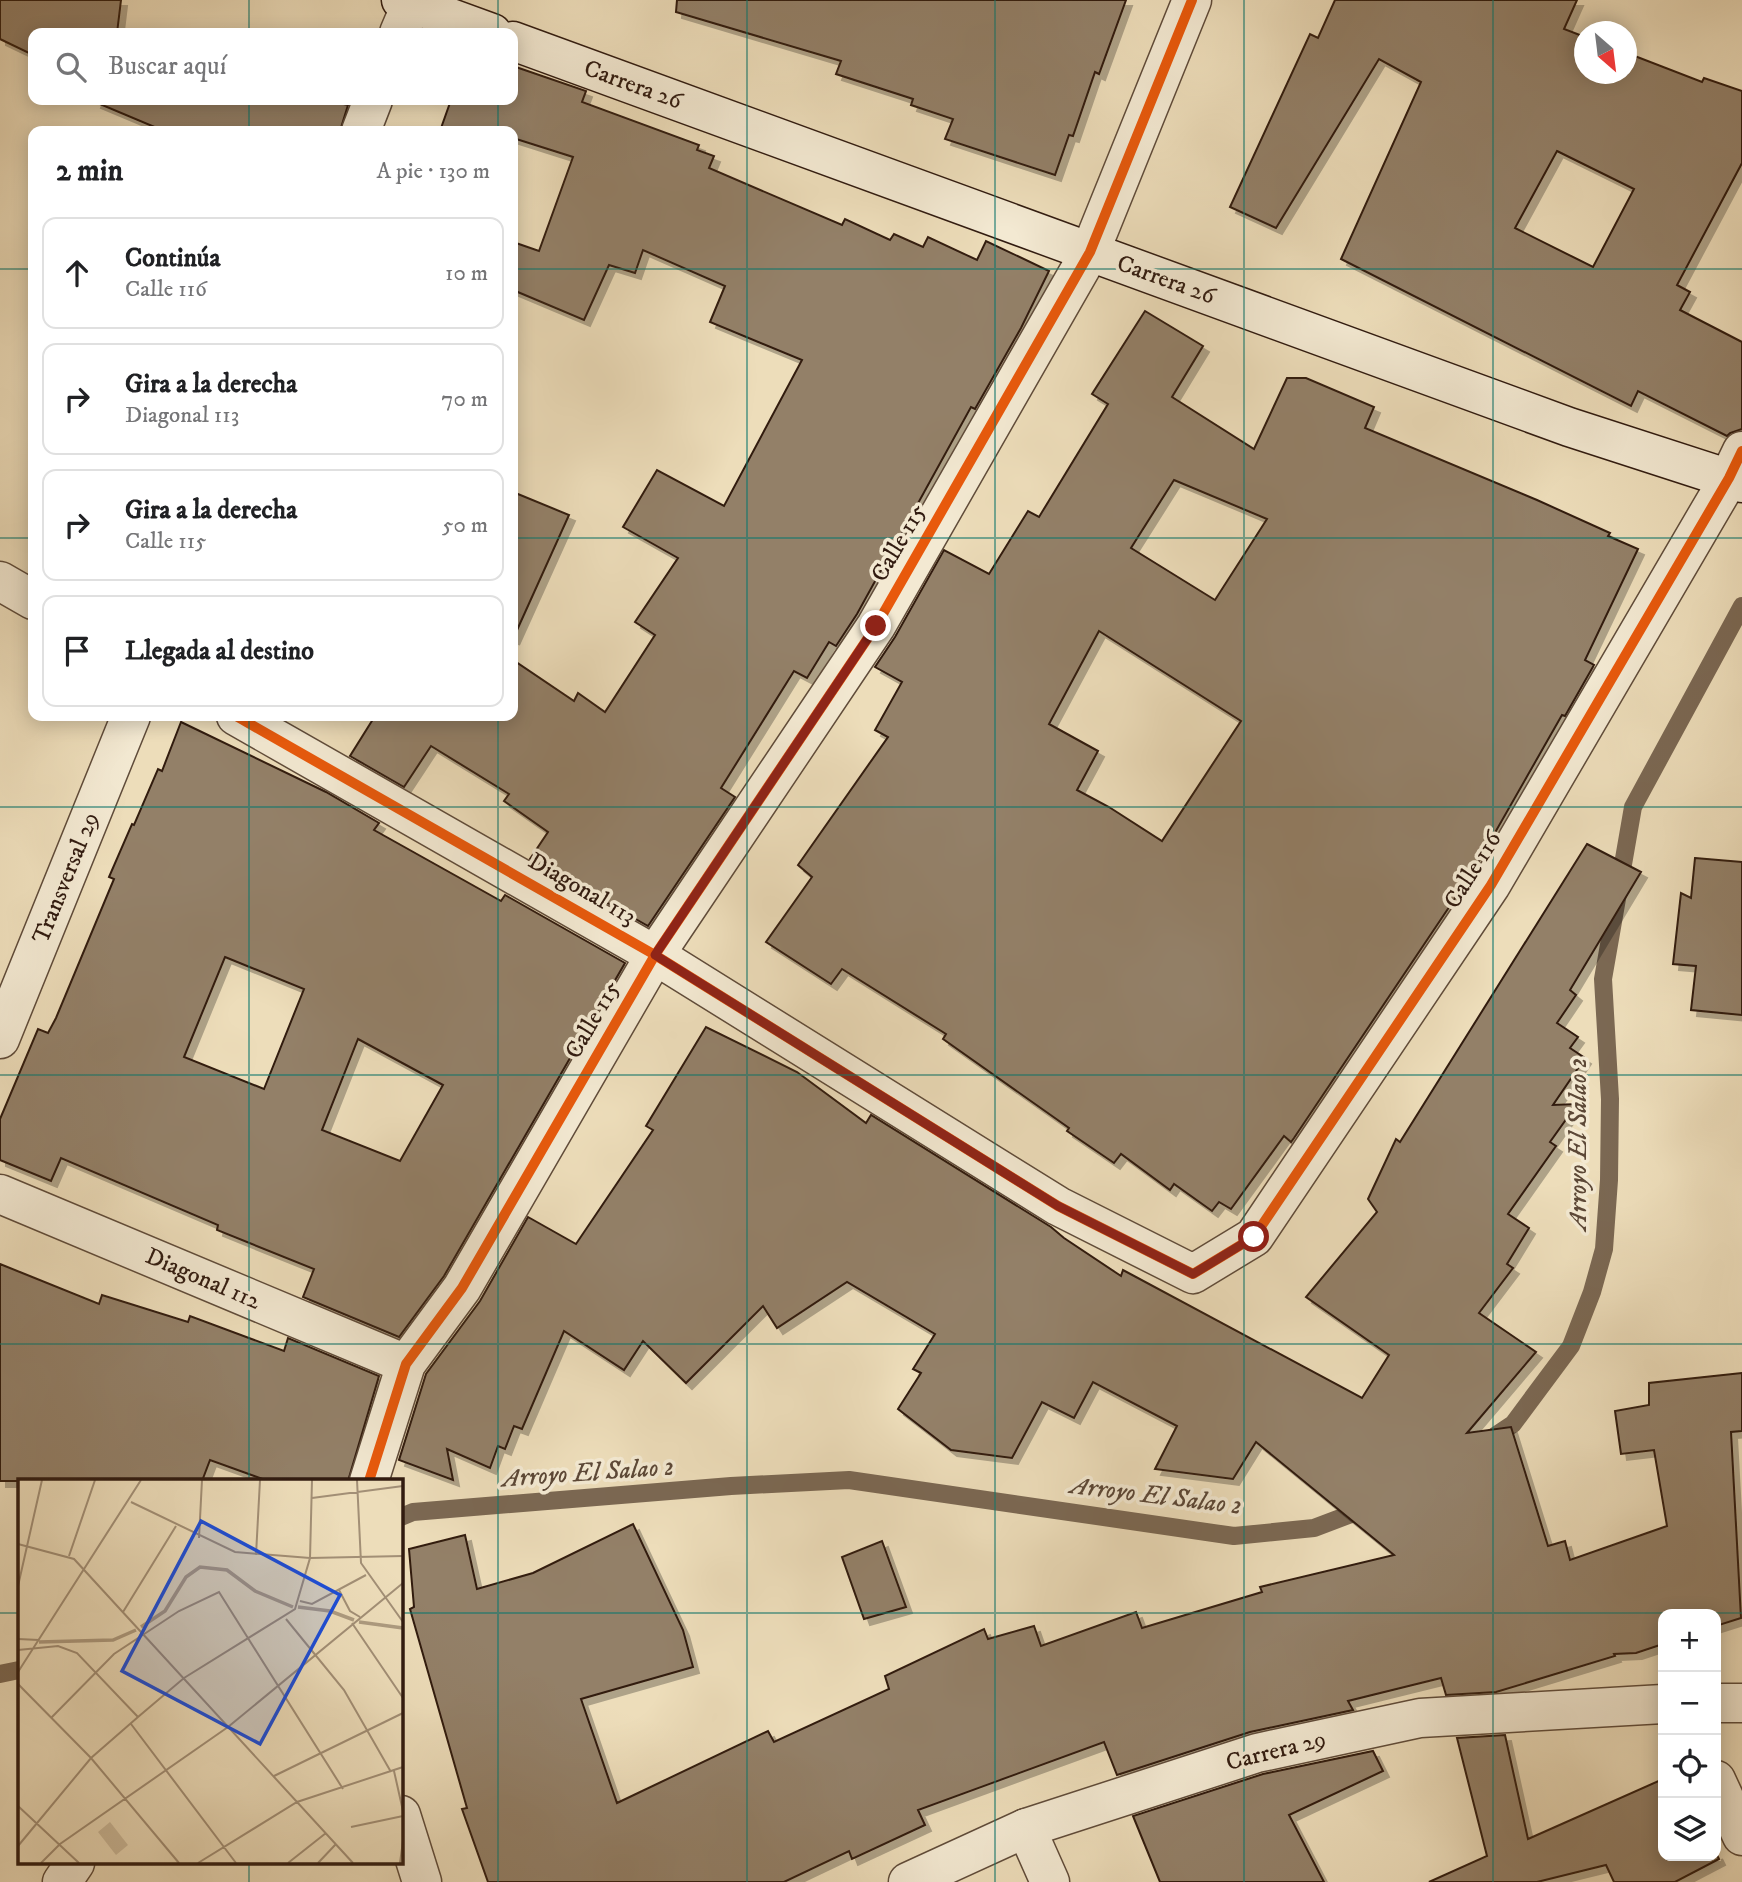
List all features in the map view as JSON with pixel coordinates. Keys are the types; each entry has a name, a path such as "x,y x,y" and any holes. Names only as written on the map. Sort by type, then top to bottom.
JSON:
{"street":[{"name":"Calle 115","path":"370,1479 406,1364 462,1288 655,955 876,626 1090,252 1192,0"},
{"path":"406,9 474,28"},
{"name":"Carrera 26","path":"518,43 1569,427 1738,471"},
{"path":"363,126 371,105"},
{"name":"Calle 116","path":"1193,1274 1254,1237 1475,908 1738,471"},
{"path":"0,581 28,597"},
{"name":"Transversal 29","path":"0,1040 129,721"},
{"name":"Diagonal 113","path":"245,721 655,955 1058,1206 1193,1274"},
{"name":"Diagonal 112","path":"0,1194 406,1364"},
{"path":"1721,1703 1742,1703"},
{"name":"Carrera 29","path":"908,1882 1026,1828 1257,1753 1420,1718 1658,1704"},
{"path":"1721,1791 1742,1836"},
{"path":"402,1818 422,1882"},
{"path":"1026,1828 1050,1882"},
{"path":"62,1882 74,1864"}],"building":[{"path":"0,0 121,0 118,28 28,28 28,53 0,39"},
{"path":"677,0 1126,0 1099,74 1095,72 1073,136 1069,135 1055,175 945,139 953,119 911,105 913,99 836,74 841,61 676,12"},
{"path":"1335,0 1577,0 1564,29 1574,33 1574,84 1637,84 1637,57 1702,82 1704,78 1742,91 1742,163 1677,285 1690,292 1680,310 1742,342 1742,429 1727,436 1638,391 1631,406 1341,259 1421,82 1379,59 1276,228 1230,207 1310,34 1318,38","holes":["1557,151 1634,189 1593,267 1515,228"]},
{"path":"518,68 586,91 582,102 699,145 697,150 714,156 709,168 842,225 845,219 890,240 894,234 923,247 928,237 977,260 986,241 1049,271 1021,328 975,409 971,407 857,614 836,646 829,642 807,678 794,671 721,788 735,797 648,926 530,859 548,832 504,801 509,794 431,746 404,787 350,756 372,721 518,721 518,663 574,701 578,693 605,712 655,635 635,622 678,558 623,527 657,470 724,506 802,360 710,322 725,286 643,250 635,273 609,265 584,320 518,292 518,244 539,251 573,157 518,140 518,126 442,126 449,105 518,105"},
{"path":"102,105 348,105 342,126 152,126"},
{"path":"1145,311 1203,346 1172,397 1254,449 1287,378 1306,378 1374,407 1365,428 1537,500 1610,533 1608,536 1638,549 1585,660 1594,665 1565,716 1562,715 1472,873 1294,1138 1291,1142 1284,1136 1231,1209 1219,1202 1212,1211 1174,1184 1170,1190 1121,1154 1114,1163 943,1039 946,1034 842,969 831,984 766,942 812,877 798,865 888,737 875,730 902,682 875,667 944,550 989,574 1028,511 1039,517 1108,404 1092,394","holes":["1174,480 1267,519 1215,600 1131,548","1099,631 1241,721 1162,841 1077,790 1098,751 1049,724"]},
{"path":"518,494 569,515 518,628"},
{"path":"181,722 326,792 379,823 374,830 501,901 505,895 625,963 444,1276 399,1337 303,1297 314,1269 217,1230 218,1225 61,1158 51,1181 0,1160 0,1119 38,1029 48,1033 56,1018 114,879 109,877 158,769 162,771","holes":["225,957 304,989 264,1089 184,1057","358,1039 443,1085 400,1161 322,1130"]},
{"path":"1587,844 1641,872 1570,990 1576,995 1557,1023 1578,1037 1570,1048 1585,1058 1553,1105 1577,1104 1550,1142 1556,1146 1508,1214 1529,1228 1507,1264 1513,1268 1479,1313 1536,1352 1467,1433 1511,1427 1548,1546 1565,1541 1570,1560 1667,1526 1654,1450 1621,1454 1615,1411 1649,1405 1649,1383 1742,1373 1742,1431 1731,1432 1741,1618 1721,1624 1721,1609 1658,1609 1658,1646 1636,1653 1614,1654 1615,1656 1496,1692 1446,1695 1441,1678 1348,1701 1353,1710 1250,1732 1117,1775 1104,1742 918,1810 925,1825 852,1859 849,1851 784,1882 488,1882 462,1809 467,1808 410,1609 414,1607 409,1549 465,1535 477,1589 533,1573 633,1524 683,1630 693,1667 581,1699 617,1803 768,1731 774,1742 889,1689 885,1676 984,1629 988,1639 1034,1626 1041,1646 1136,1612 1142,1628 1262,1592 1260,1587 1394,1555 1256,1442 1233,1479 1155,1469 1177,1426 1093,1382 1074,1418 1042,1402 1012,1458 951,1450 898,1409 921,1373 913,1369 935,1334 847,1282 777,1328 763,1306 686,1383 643,1341 624,1370 564,1331 522,1429 514,1426 505,1449 498,1446 490,1468 447,1449 453,1480 399,1460 426,1374 480,1301 528,1217 576,1244 653,1130 646,1126 706,1027 797,1072 866,1123 871,1115 1051,1227 1121,1276 1123,1270 1362,1398 1389,1355 1306,1297 1377,1212 1368,1199 1396,1139 1400,1142"},
{"path":"1695,858 1742,862 1742,1015 1691,1010 1696,966 1673,964 1681,893 1691,898"},
{"path":"0,1264 99,1304 102,1295 188,1322 190,1316 284,1351 288,1338 379,1376 349,1479 262,1479 210,1460 203,1479 0,1481"},
{"path":"882,1541 906,1607 864,1619 842,1557"},
{"path":"1505,1735 1528,1839 1658,1781 1658,1861 1715,1861 1675,1882 1614,1882 1606,1865 1537,1882 1429,1882 1487,1856 1457,1738"},
{"path":"1373,1751 1383,1771 1289,1815 1324,1882 1160,1882 1133,1816 1263,1774"}],"waterway":[{"name":"Arroyo El Salao 2","path":"1489,1440 1513,1424 1571,1346 1592,1292 1604,1249 1609,1180 1610,1099 1603,979 1633,807 1742,606"},
{"name":"Arroyo El Salao 2","path":"402,1517 413,1512 731,1486 849,1480 1234,1536 1314,1528 1367,1508"},
{"name":"Arroyo El Salao 2","path":"0,1674 18,1670"}],"cycle path":[{"path":"370,1479 406,1364 462,1288 655,955 876,626 1090,252 1192,0"},
{"path":"245,721 655,955 1058,1206 1193,1274 1254,1237 1491,885 1729,478 1742,451"}],"route":[{"path":"876,626 655,955 1058,1206 1193,1274 1254,1237"}]}
